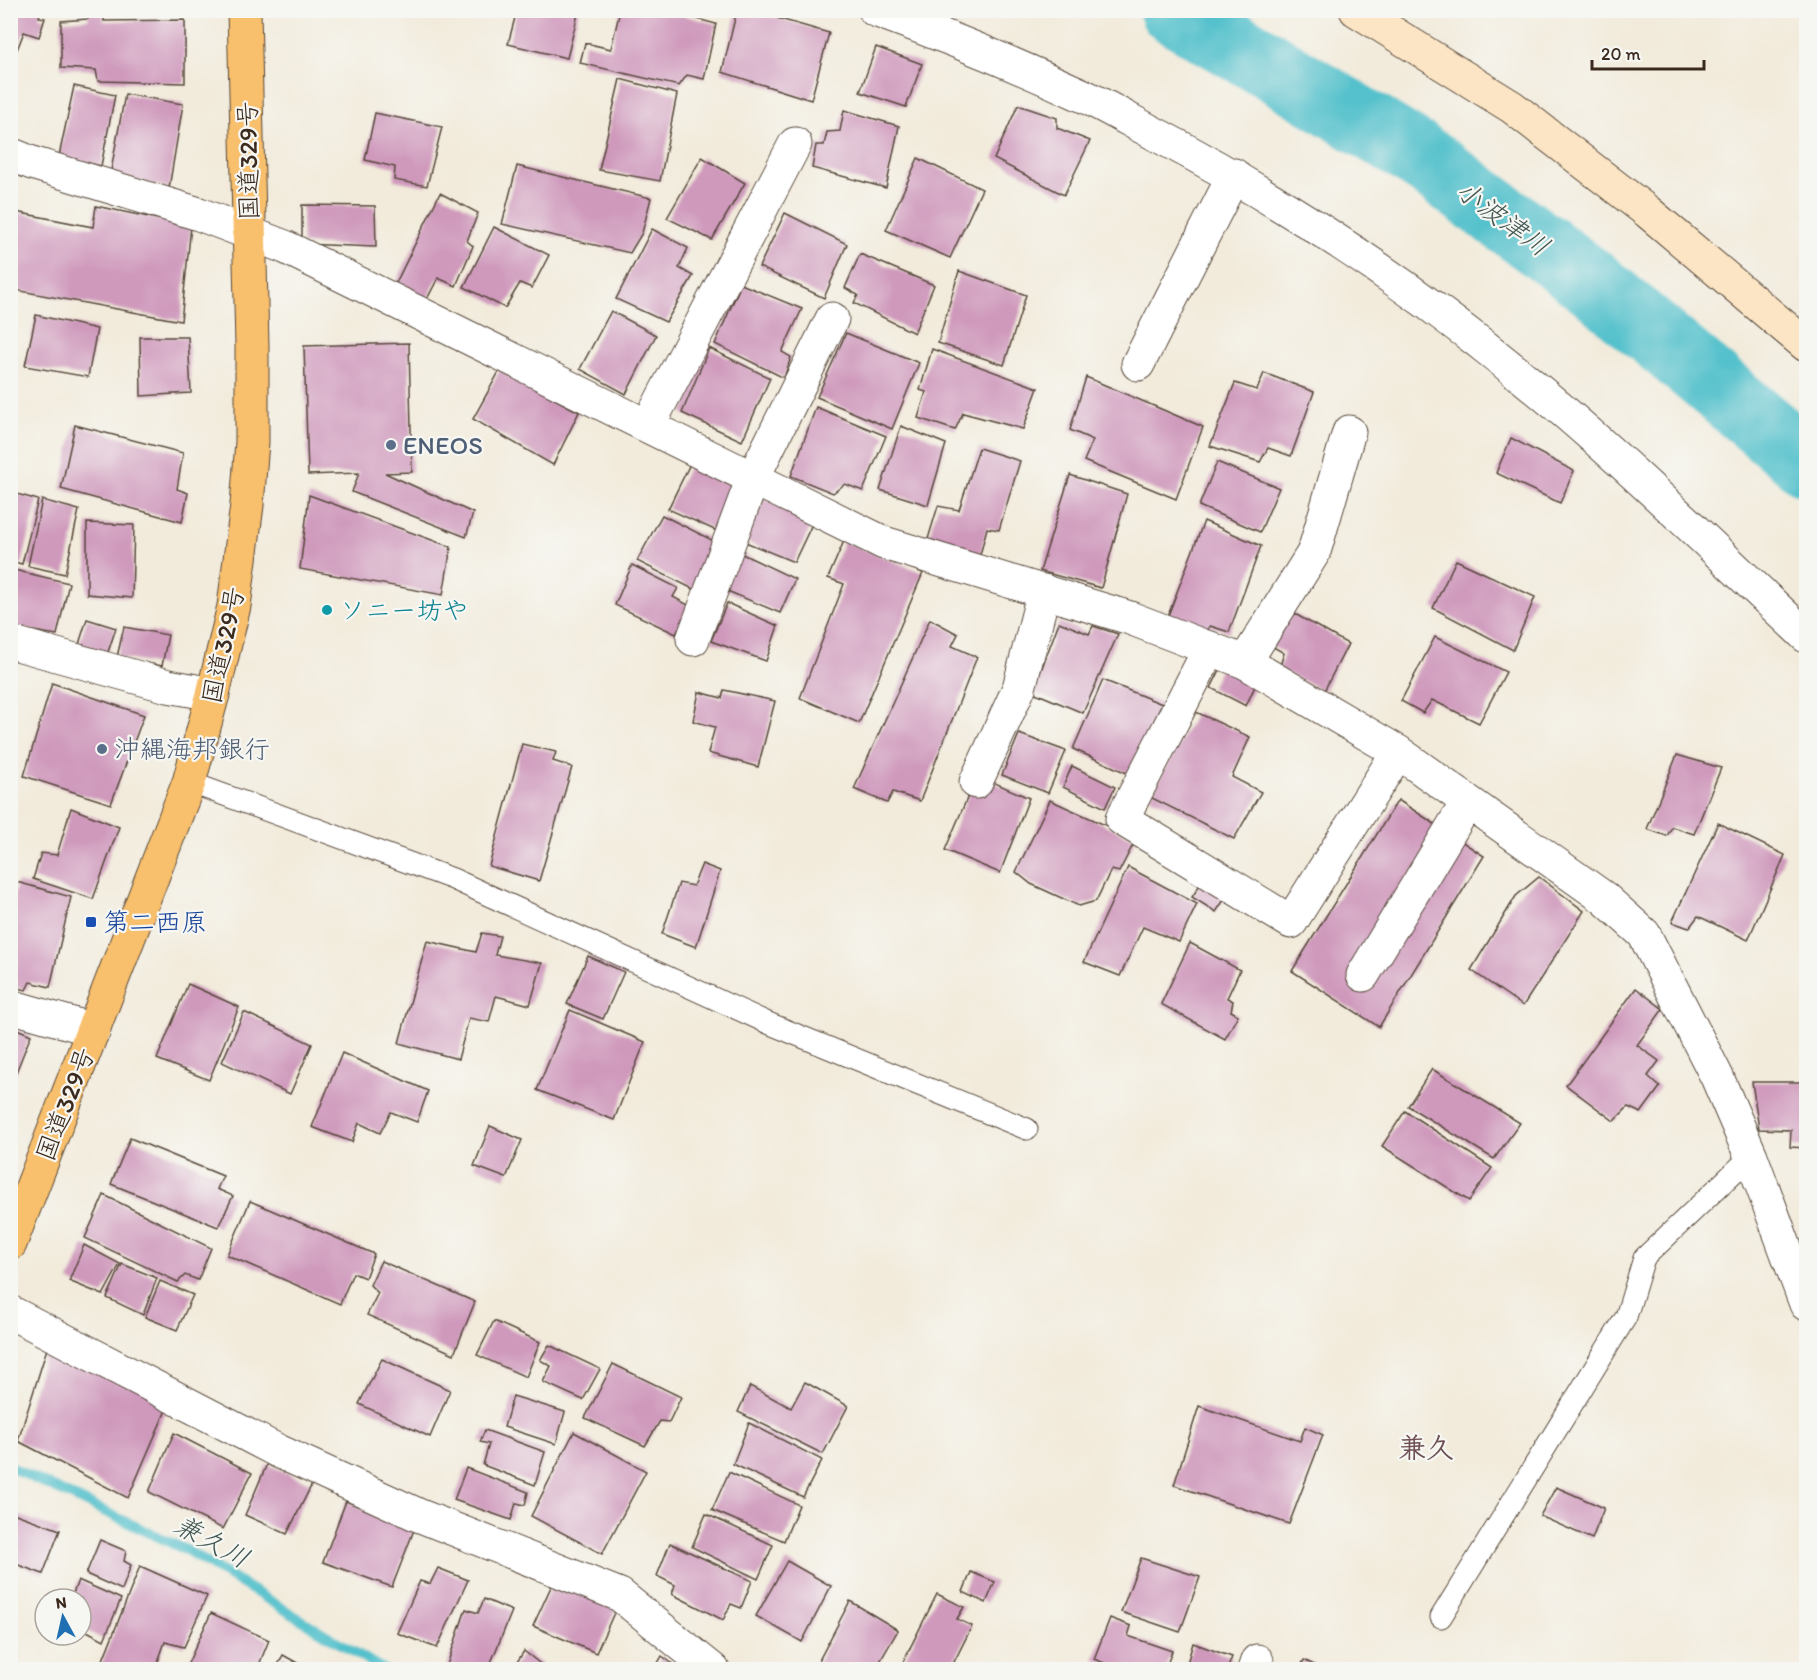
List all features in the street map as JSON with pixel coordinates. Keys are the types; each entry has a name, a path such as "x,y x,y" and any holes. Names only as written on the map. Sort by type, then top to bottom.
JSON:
{"highway":[{"name":"国道329号","path":"10,1244 189,782 234,606 247,505 252,442 243,11"}],"street":[{"path":"875,10 1007,62 1088,98 1233,175 1340,243 1402,285 1526,380 1620,460 1806,636"},
{"path":"1356,10 1512,107 1648,213 1806,345"},
{"path":"648,426 795,144"},
{"path":"10,154 32,163 200,214 290,248 884,543 1130,618 1245,662 1398,752 1604,898 1644,934 1712,1067 1751,1156 1806,1304"},
{"path":"1138,364 1233,175"},
{"path":"693,639 753,478 832,319"},
{"path":"1245,662 1314,552 1349,432"},
{"path":"975,782 1019,688 1044,591"},
{"path":"10,642 168,686 213,694"},
{"path":"1210,648 1122,819 1291,922 1398,752"},
{"path":"1363,975 1467,803"},
{"path":"10,1006 94,1030"},
{"path":"10,1312 278,1451 418,1515 620,1595 713,1670"}],"lane":[{"path":"189,782 453,879 768,1023 1027,1129"},
{"path":"1441,1617 1626,1317 1644,1258 1751,1156"}],"building":[{"path":"10,10 41,10 39,17 45,18 39,37 24,32 15,55 10,54"},
{"path":"88,10 104,10 104,21 185,20 185,83 98,81 96,70 61,68 61,21 88,19"},
{"path":"517,10 579,10 567,58 508,44"},
{"path":"620,10 664,10 716,24 704,79 687,75 679,86 580,63 585,43 611,49"},
{"path":"737,10 749,10 829,33 811,100 722,72"},
{"path":"876,47 922,64 906,107 860,92"},
{"path":"620,79 677,94 660,181 599,170"},
{"path":"74,86 115,95 101,166 59,156"},
{"path":"125,94 183,104 169,188 110,176"},
{"path":"1018,105 1057,118 1057,128 1090,141 1064,195 994,159"},
{"path":"844,110 899,126 886,188 812,168 816,145 824,145 827,132 840,131"},
{"path":"375,113 442,127 427,186 394,180 395,167 365,160"},
{"path":"702,157 745,183 712,240 667,218"},
{"path":"918,158 982,189 950,258 886,230"},
{"path":"517,166 651,198 642,233 630,253 502,224"},
{"path":"440,193 478,213 467,241 473,246 456,286 438,278 425,303 393,289"},
{"path":"302,205 375,206 376,247 302,244"},
{"path":"96,206 191,226 181,321 10,289 10,211 93,227"},
{"path":"785,213 847,244 824,298 759,267"},
{"path":"494,227 549,255 532,288 520,283 505,308 464,287"},
{"path":"652,229 688,248 679,268 693,276 666,322 616,299"},
{"path":"860,254 934,285 914,333 854,303 858,295 845,288"},
{"path":"959,271 1026,295 1004,365 938,343"},
{"path":"741,284 802,309 782,352 791,357 784,378 715,344"},
{"path":"611,311 656,335 626,394 580,369"},
{"path":"36,315 97,329 88,377 25,366"},
{"path":"846,333 919,363 892,429 817,397"},
{"path":"140,337 188,337 191,393 141,396"},
{"path":"409,343 412,472 385,473 473,513 466,537 352,492 359,473 308,475 304,346"},
{"path":"709,348 770,378 742,441 682,413"},
{"path":"932,349 1038,388 1023,429 963,413 955,430 918,418 926,392 920,390"},
{"path":"500,370 579,412 553,465 473,419"},
{"path":"1264,373 1314,392 1291,456 1268,448 1260,462 1210,446 1235,383 1257,390"},
{"path":"1086,377 1203,427 1176,499 1084,461 1093,440 1070,430"},
{"path":"816,407 886,436 863,491 845,484 833,493 791,476"},
{"path":"75,425 183,453 177,489 188,493 182,522 61,489"},
{"path":"901,426 946,444 928,505 880,490"},
{"path":"1511,438 1574,471 1560,503 1496,473"},
{"path":"979,448 1020,461 999,530 987,528 980,555 928,539 938,506 959,510"},
{"path":"1217,462 1279,488 1260,532 1199,506"},
{"path":"690,464 738,486 719,532 668,509"},
{"path":"1070,475 1127,494 1101,588 1040,571"},
{"path":"10,492 38,500 22,564 10,561"},
{"path":"309,495 451,547 443,595 300,569"},
{"path":"764,498 813,522 794,562 743,541"},
{"path":"42,500 79,510 65,574 28,566"},
{"path":"662,515 718,543 695,590 637,561"},
{"path":"1204,521 1261,546 1229,632 1210,626 1206,633 1166,621"},
{"path":"87,523 134,525 132,598 87,594"},
{"path":"844,541 923,573 859,723 800,698 844,584 828,578"},
{"path":"740,553 795,579 780,613 725,590"},
{"path":"1456,560 1535,597 1513,650 1433,608"},
{"path":"632,565 678,588 673,597 690,606 676,634 615,605"},
{"path":"10,569 69,583 57,635 10,627"},
{"path":"727,603 778,626 766,661 711,641"},
{"path":"1288,610 1348,644 1324,691 1279,669 1284,653 1270,645"},
{"path":"87,619 116,628 108,652 79,644"},
{"path":"930,619 958,634 952,646 977,657 920,801 893,792 887,803 854,789"},
{"path":"1059,622 1089,634 1093,626 1118,634 1083,713 1033,692"},
{"path":"124,627 168,635 162,666 117,657"},
{"path":"1435,637 1506,672 1479,723 1432,700 1423,713 1401,701"},
{"path":"1221,668 1255,686 1246,706 1211,688"},
{"path":"1103,680 1162,704 1129,774 1073,749"},
{"path":"52,683 144,715 111,804 24,776"},
{"path":"724,690 775,701 758,767 708,753 715,727 693,721 699,692 722,698"},
{"path":"1196,712 1250,737 1232,777 1261,792 1234,839 1150,797"},
{"path":"1019,734 1066,751 1048,793 1002,775"},
{"path":"522,744 556,752 553,761 572,767 539,881 489,866"},
{"path":"1677,755 1721,768 1694,834 1672,827 1667,836 1647,829"},
{"path":"1072,766 1115,787 1105,808 1063,787"},
{"path":"977,775 1029,798 1000,873 945,850"},
{"path":"1050,800 1136,839 1119,872 1111,870 1096,901 1079,906 1031,884 1016,872"},
{"path":"1398,800 1484,856 1379,1027 1292,971"},
{"path":"71,808 119,827 93,899 33,879 41,853 57,855"},
{"path":"1718,823 1785,855 1748,940 1698,916 1689,928 1672,922"},
{"path":"702,864 720,871 696,947 662,934 679,883 693,886"},
{"path":"1128,867 1197,904 1179,942 1143,927 1120,976 1084,962"},
{"path":"1205,877 1230,891 1216,912 1192,897"},
{"path":"1539,877 1584,911 1523,1006 1471,970 1516,896"},
{"path":"17,882 71,897 50,987 30,982 26,990 10,986 10,912"},
{"path":"482,933 500,936 495,955 542,963 530,1005 496,996 489,1022 469,1018 458,1059 399,1043 427,941 476,952"},
{"path":"1190,943 1240,970 1227,998 1233,1001 1231,1011 1238,1015 1225,1039 1161,1004"},
{"path":"588,956 624,972 603,1019 567,1004"},
{"path":"188,984 239,1007 209,1080 157,1059"},
{"path":"1636,988 1663,1009 1637,1045 1659,1061 1648,1076 1660,1087 1641,1113 1628,1107 1614,1121 1566,1085"},
{"path":"570,1010 645,1042 614,1120 537,1090"},
{"path":"244,1012 312,1044 290,1094 222,1062"},
{"path":"10,1026 31,1035 11,1085 10,1085"},
{"path":"342,1053 428,1091 417,1122 391,1112 380,1133 359,1123 352,1142 312,1127"},
{"path":"1432,1069 1520,1123 1494,1159 1408,1106"},
{"path":"1752,1082 1806,1082 1806,1148 1790,1147 1791,1130 1759,1129"},
{"path":"1405,1111 1492,1168 1469,1201 1382,1146"},
{"path":"490,1126 522,1140 506,1178 474,1166"},
{"path":"130,1138 223,1176 217,1189 233,1196 218,1227 111,1184"},
{"path":"104,1195 211,1248 198,1280 185,1275 178,1282 85,1238"},
{"path":"250,1201 374,1254 365,1278 353,1273 340,1304 227,1255"},
{"path":"84,1245 120,1264 103,1295 69,1281"},
{"path":"381,1261 475,1302 454,1354 367,1315 378,1293 370,1285"},
{"path":"122,1264 157,1278 143,1315 107,1298"},
{"path":"160,1281 193,1295 177,1330 145,1317"},
{"path":"494,1321 540,1342 526,1377 477,1355"},
{"path":"50,1339 169,1403 128,1498 18,1441"},
{"path":"549,1345 600,1369 583,1400 543,1382 551,1366 540,1360"},
{"path":"382,1359 450,1390 430,1437 359,1404"},
{"path":"613,1364 681,1397 669,1422 660,1421 645,1446 585,1418"},
{"path":"805,1382 848,1406 823,1454 738,1412 750,1386 791,1408"},
{"path":"513,1396 565,1412 556,1444 504,1427"},
{"path":"1199,1406 1300,1441 1305,1427 1323,1435 1289,1524 1174,1485"},
{"path":"749,1423 822,1460 803,1497 733,1464"},
{"path":"485,1430 545,1452 535,1485 483,1465 489,1444 480,1442"},
{"path":"574,1432 646,1471 602,1554 531,1516"},
{"path":"174,1433 252,1473 223,1529 149,1492"},
{"path":"267,1464 312,1484 287,1534 245,1515"},
{"path":"466,1468 528,1492 525,1505 516,1503 511,1520 454,1500"},
{"path":"729,1472 799,1505 784,1541 712,1510"},
{"path":"1556,1487 1604,1508 1592,1539 1540,1516"},
{"path":"346,1501 414,1530 392,1587 323,1562"},
{"path":"10,1512 60,1530 43,1574 10,1562"},
{"path":"706,1514 773,1545 758,1579 692,1547"},
{"path":"100,1540 126,1551 124,1561 131,1565 122,1590 86,1574"},
{"path":"670,1543 752,1581 741,1608 731,1604 723,1620 672,1594 675,1585 657,1576"},
{"path":"1141,1558 1200,1577 1180,1632 1121,1612"},
{"path":"787,1561 831,1586 802,1642 756,1616"},
{"path":"140,1566 207,1596 184,1647 165,1642 155,1670 99,1670"},
{"path":"438,1568 468,1580 437,1648 397,1633 420,1581 430,1584"},
{"path":"971,1572 995,1582 986,1603 963,1592"},
{"path":"555,1578 618,1604 596,1653 533,1626"},
{"path":"78,1580 121,1599 104,1640 93,1634 93,1587 75,1587"},
{"path":"937,1594 964,1607 957,1619 972,1626 950,1670 899,1670"},
{"path":"484,1599 512,1611 488,1670 459,1670 447,1665 466,1609 478,1613"},
{"path":"850,1601 898,1630 875,1670 814,1670"},
{"path":"211,1613 269,1640 257,1670 185,1670"},
{"path":"1110,1618 1131,1626 1128,1636 1172,1651 1165,1670 1111,1670 1112,1666 1094,1659"},
{"path":"1193,1643 1232,1657 1227,1670 1185,1670"},
{"path":"524,1651 548,1670 512,1670"},
{"path":"283,1655 310,1670 275,1670"},
{"path":"662,1656 681,1670 654,1670"},
{"path":"1304,1660 1324,1670 1299,1670"}],"waterway":[{"name":"小波津川","path":"1173,10 1419,156 1594,284 1806,462"},
{"name":"兼久川","path":"10,1467 188,1551 384,1670"}],"place":[{"name":"ENEOS","path":"391,445"},
{"name":"ソニー坊や","path":"327,610"},
{"name":"沖縄海邦銀行","path":"102,749"},
{"name":"第二西原","path":"91,922"}],"district":[{"name":"兼久","path":"1426,1447"}]}
